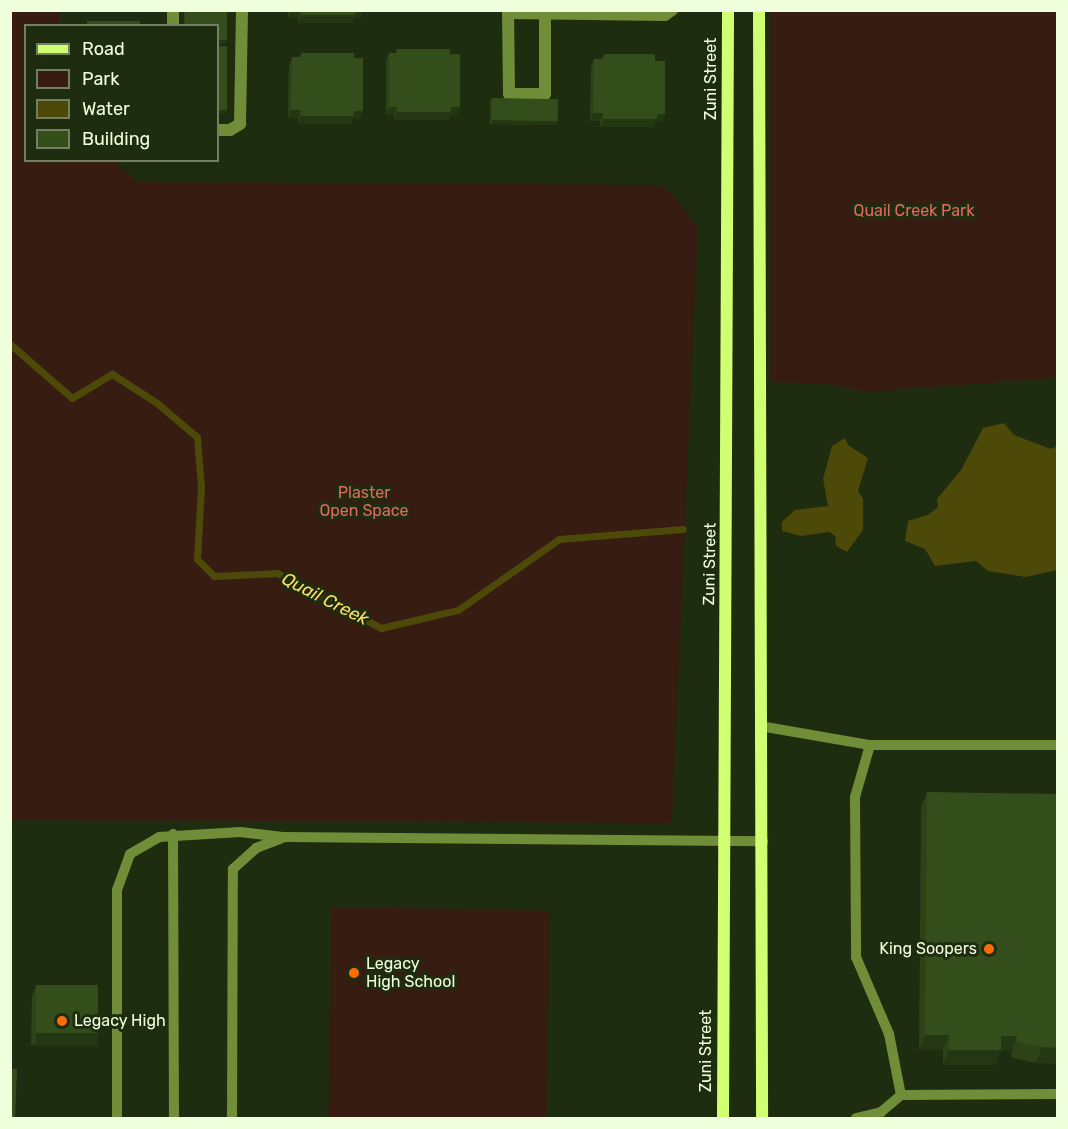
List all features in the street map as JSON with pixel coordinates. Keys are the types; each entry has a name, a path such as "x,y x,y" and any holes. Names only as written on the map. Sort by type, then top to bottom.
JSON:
{"main road":[{"name":"Zuni Street","path":"723,1119 721,841 728,553 728,10"},
{"path":"759,10 758,520 763,841 762,1119"}],"street":[{"path":"219,130 230,130 240,124 242,10"},
{"path":"544,13 545,94 509,94 509,12 665,15 672,10"}],"lane":[{"path":"760,726 870,745 1058,745"},
{"path":"870,745 855,797 856,957 889,1034 902,1095"},
{"path":"117,1119 117,890 120,873 130,854 159,837 173,834 240,832 283,837 763,841"},
{"path":"173,834 174,1119"},
{"path":"232,1119 232,869 256,849 283,837"},
{"path":"856,1119 881,1112 902,1095 1058,1094"}],"green space":[{"name":"Plaster Open Space","path":"11,10 59,11 59,24 24,24 24,162 114,162 138,182 662,185 674,197 698,227 672,823 11,820"},
{"name":"Quail Creek Park","path":"770,11 1057,11 1057,378 867,392 827,384 770,382"},
{"path":"332,907 550,911 546,1118 328,1118"}],"water":[{"path":"1004,423 1014,435 1051,449 1057,446 1057,570 1026,577 988,571 976,561 935,566 925,549 905,541 908,521 928,515 938,507 937,499 961,470 983,428"},
{"path":"845,438 848,445 868,458 858,491 863,499 863,530 847,552 836,546 835,536 829,532 801,536 782,531 782,522 795,510 828,506 823,479 832,446"}],"building":[{"path":"185,10 227,10 227,40 219,40 219,24 185,24"},
{"path":"301,10 355,10 355,15 301,15"},
{"path":"87,21 140,21 140,24 87,24"},
{"path":"219,46 227,46 227,110 219,110"},
{"path":"397,49 450,49 450,54 460,54 460,107 451,107 451,112 397,112 397,107 389,107 389,53 397,53"},
{"path":"301,53 354,53 354,58 363,58 363,111 354,111 354,116 301,116 301,110 291,110 292,57 301,57"},
{"path":"604,54 655,54 655,61 665,61 665,114 657,114 657,119 603,119 603,113 593,113 594,59 604,59"},
{"path":"492,98 558,99 558,121 492,120"},
{"name":"King Soopers","path":"927,792 1058,794 1058,1048 1017,1042 1017,1036 1001,1036 1001,1050 949,1050 949,1035 925,1035"},
{"name":"Legacy High","path":"36,985 98,985 98,1033 36,1033"},
{"path":"10,1069 17,1069 15,1119 10,1119"}],"waterway":[{"name":"Quail Creek","path":"10,344 72,398 112,374 157,403 197,437 201,487 197,559 214,576 277,573 381,628 458,610 559,539 683,529"}],"place":[{"name":"King Soopers","path":"989,949"},
{"name":"Legacy High School","path":"354,973"},
{"name":"Legacy High","path":"62,1021"}]}
